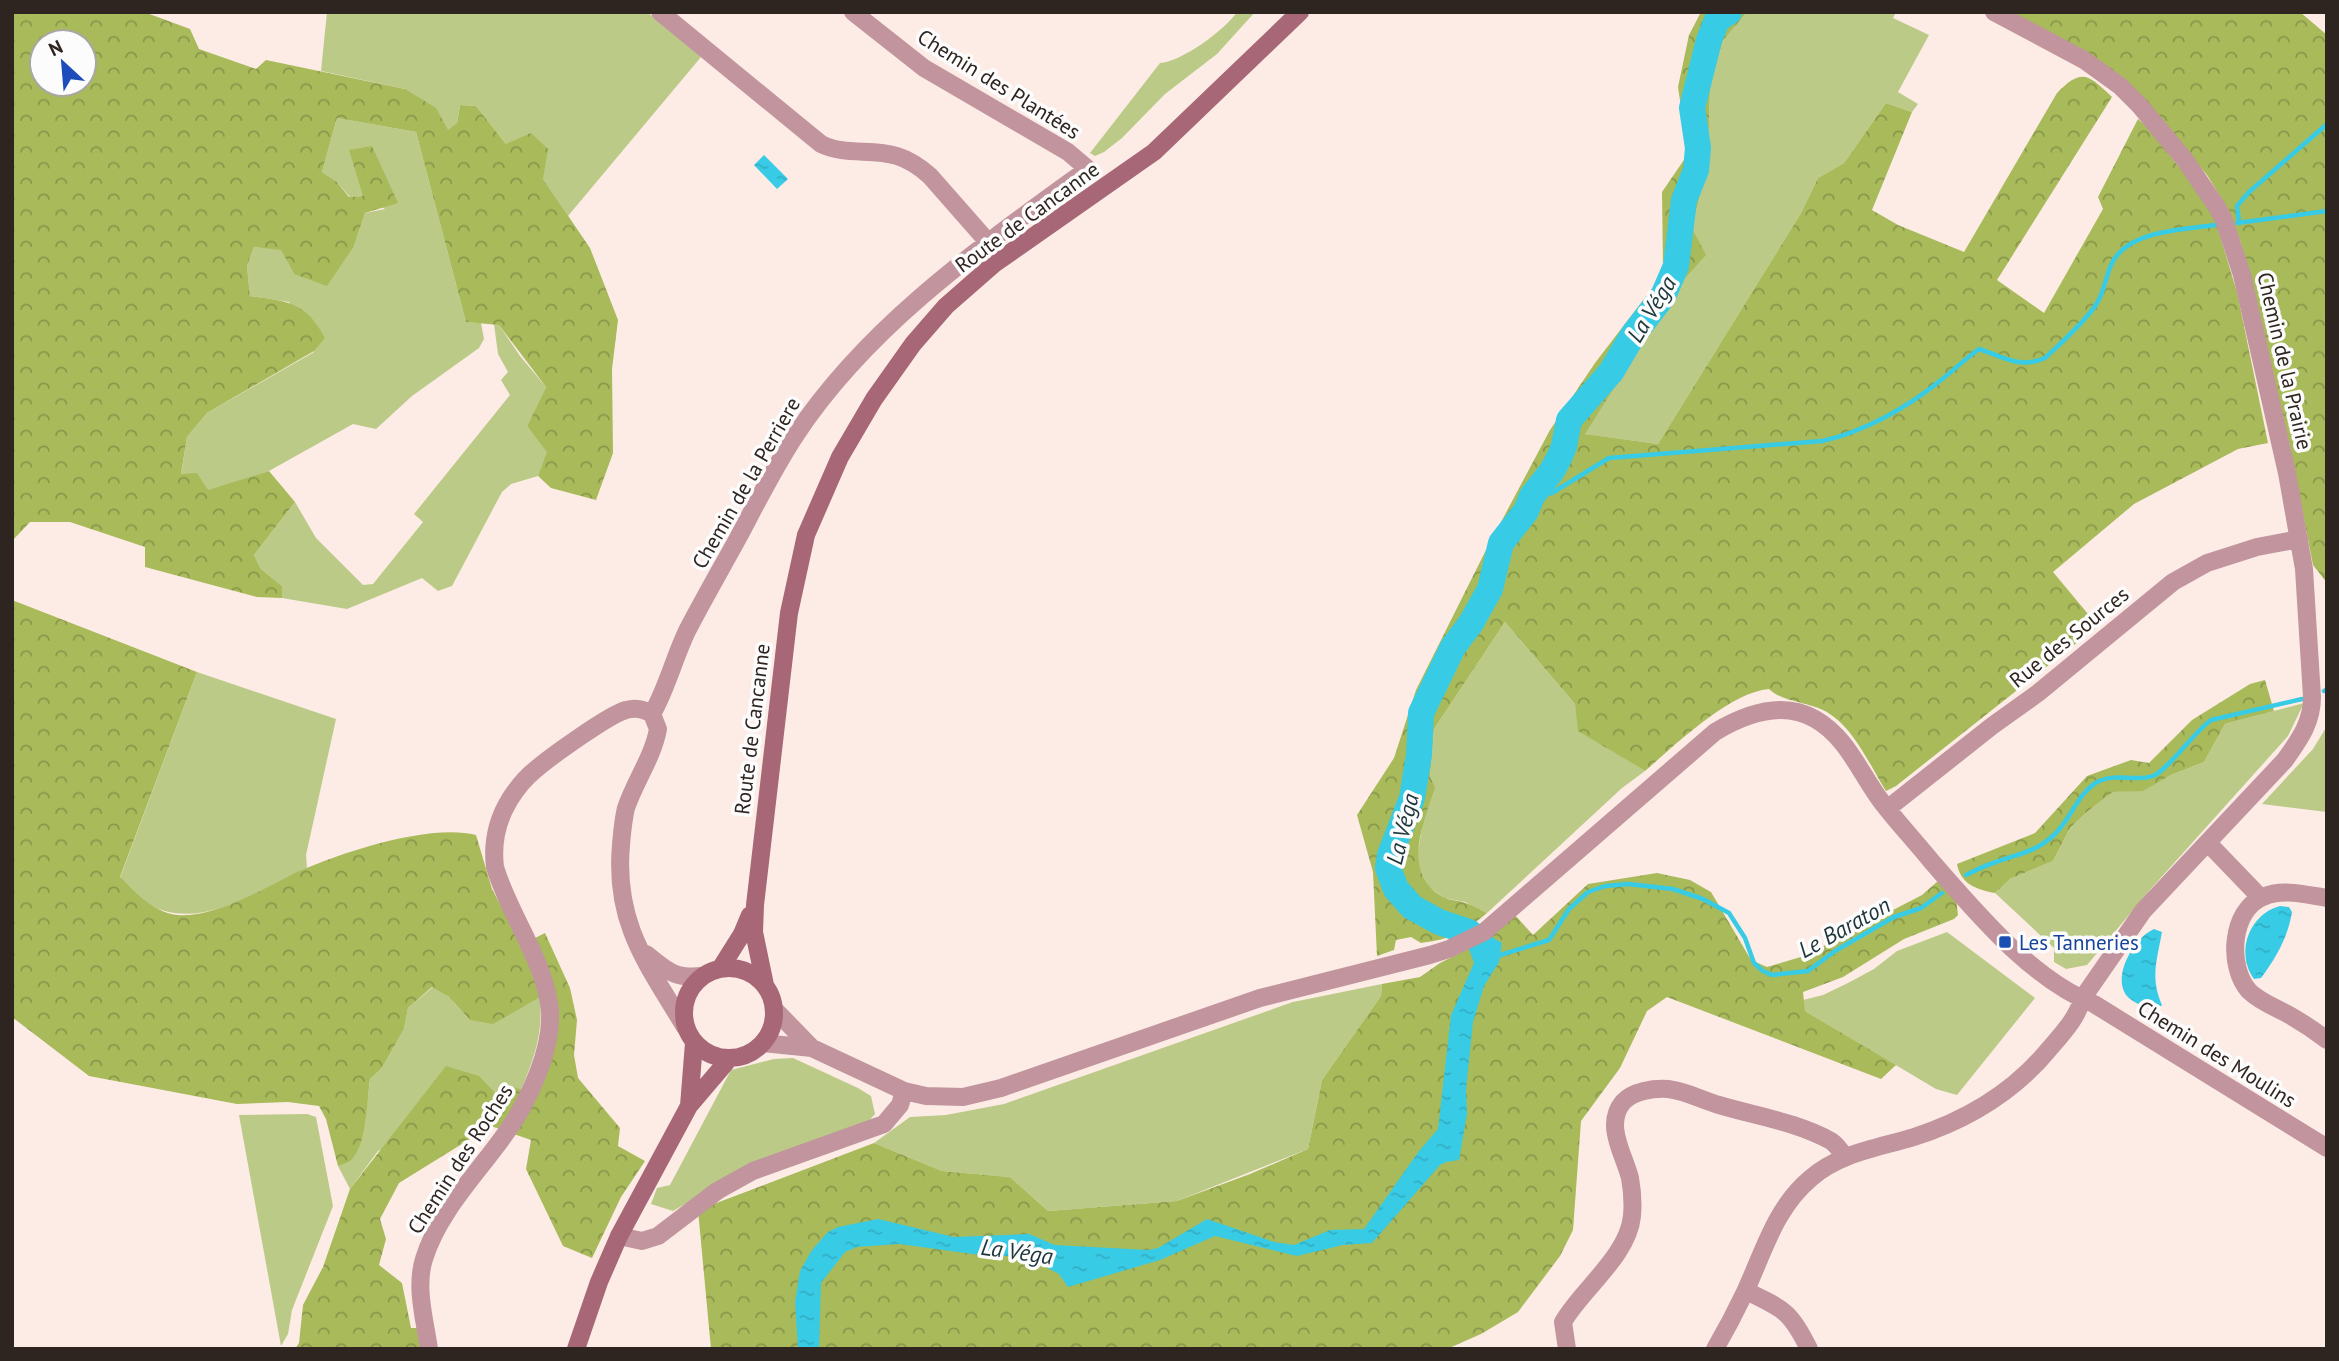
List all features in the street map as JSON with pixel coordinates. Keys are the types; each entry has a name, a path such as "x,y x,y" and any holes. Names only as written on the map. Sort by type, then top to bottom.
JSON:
{"main road":[{"name":"Route de Cancanne","path":"765,985 754,932 754,905 789,613 806,535 840,457 874,399 912,344 946,306 1023,243 1154,152 1300,12"},
{"name":"Route de Cancanne","path":"720,969 742,934 754,905"},
{"path":"736,968 752,974 765,985 774,1010 772,1028 763,1044 753,1052 729,1059 704,1052 694,1043 685,1027 683,1008 690,990 702,976 720,969 736,968"},
{"path":"689,1106 694,1043"},
{"path":"576,1349 598,1282 619,1236 689,1106 729,1059"}],"street":[{"path":"660,12 821,144 846,151 895,155 919,166 988,242"},
{"name":"Chemin des Plantées","path":"853,12 924,68 1068,152 1088,169"},
{"name":"Chemin de la Prairie","path":"1715,1349 1746,1291 1766,1243 1787,1203 1822,1168 1845,1157 1935,1129 1995,1099 2021,1081 2075,1015 2082,999 2143,911 2285,760 2309,723 2312,697 2304,569 2287,473 2242,275 2230,234 2217,206 2157,125 2120,86 2084,60 1994,12"},
{"name":"Chemin de la Perriere","path":"652,714 687,632 769,479 810,414 846,369 874,341 988,242 1088,169"},
{"name":"Rue des Sources","path":"1887,809 2038,693 2172,582 2207,563 2257,547 2299,539"},
{"name":"Chemin des Roches","path":"429,1349 421,1278 423,1261 451,1207 520,1112 542,1063 548,1033 550,1012 544,986 495,867 493,854 497,826 514,794 535,770 620,712 636,709 652,714"},
{"name":"Chemin des Moulins","path":"812,1048 904,1091 946,1098 981,1094 1260,998 1430,955 1484,932 1715,732 1732,722 1764,710 1786,710 1812,717 1831,729 1887,809 1977,914 2025,959 2082,999 2327,1148"},
{"path":"652,714 658,724 657,734 626,810 620,855 621,900 637,948 685,1027"},
{"path":"2208,843 2260,897"},
{"path":"2327,898 2296,893 2272,893 2260,897 2247,911 2239,927 2233,954 2241,979 2256,997 2290,1015 2327,1040"},
{"path":"637,948 671,973 685,978 702,976"},
{"path":"774,1010 812,1048"},
{"path":"763,1044 812,1048"},
{"path":"1567,1349 1563,1322 1611,1260 1626,1235 1632,1216 1630,1180 1614,1129 1617,1113 1623,1102 1630,1097 1655,1089 1680,1091 1790,1124 1833,1142 1845,1157"},
{"path":"619,1236 642,1241 658,1236 717,1191 753,1171 884,1124 900,1105 904,1091"},
{"path":"1746,1291 1788,1314 1796,1322 1809,1349"}],"green space":[{"path":"12,12 144,12 190,29 199,49 256,69 266,60 405,89 436,108 448,130 457,123 460,105 476,106 506,144 531,133 548,149 543,179 590,248 618,320 612,369 613,453 596,500 551,488 538,476 547,452 527,426 546,387 499,325 466,322 416,132 337,118 322,172 336,181 349,197 363,196 349,150 372,146 398,203 365,213 354,246 327,286 294,274 281,250 254,247 247,266 250,296 294,305 310,317 325,338 314,351 207,413 187,437 181,474 197,473 208,490 269,471 295,502 254,555 261,569 282,586 282,598 257,597 145,567 145,547 70,522 30,522 12,541"},
{"path":"327,12 647,12 701,57 568,216 543,179 506,144 476,106 460,105 457,123 448,131 405,89 321,71"},
{"path":"1237,12 1255,12 1217,54 1165,94 1122,138 1104,152 1095,156 1090,153 1160,63 1179,57 1202,44"},
{"path":"1701,12 1747,12 1723,41 1710,88 1708,163 1692,228 1706,255 1678,286 1585,434 1658,444 1801,213 1818,178 1844,163 1886,103 1912,112 1872,210 1898,225 1964,252 2057,93 2073,80 2085,77 2097,83 2112,97 1997,280 2044,313 2103,209 2098,197 2138,119 2196,188 2214,216 2237,292 2268,443 2238,449 2134,504 2053,572 2098,626 1896,786 1886,791 1852,735 1834,717 1769,689 1737,699 1721,709 1687,734 1645,771 1578,731 1575,704 1505,622 1434,729 1430,777 1435,787 1419,846 1422,873 1429,886 1443,897 1469,904 1487,913 1471,926 1450,937 1421,943 1411,937 1396,940 1394,950 1377,956 1373,872 1357,815 1394,758 1416,690 1550,430 1595,363 1657,282 1663,269 1662,192 1688,154 1678,87 1689,35"},
{"path":"1747,12 1896,12 1893,18 1929,35 1898,92 1918,104 1912,112 1886,103 1844,163 1818,178 1801,213 1658,444 1584,434 1678,286 1705,255 1692,228 1708,163 1710,88 1723,41"},
{"path":"2014,12 2300,12 2327,35 2327,583 2313,565 2289,443 2241,243 2228,209 2207,175 2127,81 2080,48 2014,15"},
{"path":"337,118 416,132 466,322 481,323 484,339 479,348 412,396 376,429 353,424 269,471 208,491 181,475 187,437 207,413 314,352 289,302 250,296 247,266 254,247 281,249 294,274 354,246 365,213 385,209 364,196 350,197 336,181 322,172"},
{"path":"494,324 499,325 546,387 527,426 548,452 538,476 511,484 502,492 452,586 438,591 422,578 347,609 282,598 282,586 261,569 254,555 295,502 316,538 363,585 373,584 423,522 414,514 510,395 501,380 508,372 498,354"},
{"path":"12,600 197,672 120,877 146,901 160,910 177,915 206,912 236,902 291,875 357,850 433,833 476,835 492,889 524,949 540,997 493,1024 470,1020 449,997 432,987 408,1008 404,1029 382,1068 370,1079 366,1120 358,1151 352,1159 338,1166 326,1119 319,1106 288,1102 237,1104 89,1076 12,1017"},
{"path":"1505,622 1575,704 1579,731 1645,771 1622,788 1487,913 1465,902 1444,898 1429,887 1420,872 1417,859 1430,777 1434,729"},
{"path":"197,672 336,719 306,855 307,868 229,905 188,914 168,912 148,904 120,878"},
{"path":"2265,680 2274,711 2225,724 2204,762 2171,775 2143,791 2113,792 2070,828 2053,861 2010,879 1995,893 1976,888 1962,877 1957,864 2035,833 2087,776 2131,760 2149,763 2192,720 2250,684"},
{"path":"2304,703 2288,736 2149,891 2087,965 2066,969 2054,962 2054,948 1995,893 2010,879 2053,861 2070,828 2113,792 2143,790 2204,762 2225,724"},
{"path":"2327,726 2327,812 2262,804 2313,749"},
{"path":"1657,873 1690,880 1711,892 1751,960 1767,967 1804,956 1922,895 1938,881 1956,898 1958,915 1904,939 1843,977 1803,992 1805,1011 1896,1065 1881,1079 1667,997 1647,1011 1620,1068 1581,1121 1573,1230 1560,1256 1518,1312 1481,1334 1447,1349 711,1349 698,1210 874,1143 942,1171 1010,1177 1048,1211 1177,1201 1308,1149 1322,1080 1381,996 1382,984 1420,977 1440,963 1472,947 1513,913 1533,935 1588,884"},
{"path":"1947,932 2035,998 1957,1095 1936,1089 1805,1011 1803,1000 1823,995 1848,983 1874,969 1897,951"},
{"path":"545,933 570,988 577,1020 574,1055 578,1078 620,1128 618,1146 645,1161 621,1197 592,1258 563,1246 526,1169 531,1140 491,1126 399,1183 380,1219 386,1239 379,1265 402,1283 411,1328 419,1328 422,1349 295,1349 299,1343 303,1305 323,1267 350,1189 446,1066 479,1076 499,1097 507,1085 535,1094 551,1057 533,939"},
{"path":"1382,984 1381,996 1322,1080 1308,1149 1177,1201 1048,1211 1010,1177 942,1171 874,1143 910,1117 946,1115 1004,1104 1293,1002"},
{"path":"433,987 449,997 470,1020 540,997 537,1045 521,1090 507,1085 499,1097 378,1151 350,1189 338,1166 352,1159 365,1123 370,1079 382,1068 404,1029 408,1008"},
{"path":"793,1058 871,1096 875,1114 867,1123 748,1168 673,1211 651,1204 657,1188 670,1185 731,1070 774,1059"},
{"path":"307,1114 316,1117 333,1206 292,1310 288,1334 281,1346 239,1115"}],"water":[{"path":"764,155 788,179 777,189 754,165"},
{"path":"2280,906 2289,907 2292,912 2288,930 2281,947 2261,978 2254,979 2246,958 2248,936 2260,917"},
{"path":"2154,929 2162,932 2155,977 2162,1005 2155,1011 2129,998 2122,987 2124,967 2133,948"},
{"path":"1490,936 1502,943 1499,962 1484,986 1473,1022 1466,1089 1467,1114 1459,1160 1440,1165 1372,1243 1343,1245 1297,1256 1215,1236 1160,1260 1068,1287 1059,1274 1027,1257 980,1255 899,1244 857,1247 845,1252 821,1283 819,1349 798,1349 795,1302 800,1271 812,1250 828,1232 838,1227 878,1219 954,1237 1029,1234 1055,1245 1148,1250 1158,1248 1207,1219 1274,1242 1294,1245 1330,1230 1364,1229 1419,1151 1438,1129 1451,1015 1474,963 1468,945"}],"waterway":[{"name":"La Véga","path":"1486,958 1480,941 1469,932 1439,922 1412,907 1396,889 1388,868 1390,855 1412,798 1419,755 1421,713 1453,647 1471,623 1490,589 1501,543 1526,511 1532,496 1559,458 1569,420 1611,372 1633,335 1663,296 1676,266 1684,200 1696,170 1698,148 1692,108 1709,40 1717,20 1729,12"},
{"path":"2239,222 2237,206 2249,192 2327,124"},
{"path":"2237,223 2327,211"},
{"path":"1532,496 1552,493 1609,458 1822,441 1838,437 1900,409 1979,349 2020,362 2045,358 2093,310 2112,263 2120,252 2131,244 2158,233 2215,225"},
{"name":"Le Baraton","path":"1966,875 2047,841 2060,829 2086,792 2099,781 2113,778 2147,778 2159,773 2211,720 2302,699"},
{"name":"Le Baraton","path":"1497,956 1549,940 1569,909 1588,892 1605,886 1628,884 1673,889 1703,899 1729,913 1745,938 1754,963 1763,971 1772,975 1808,971 1835,951 1894,917 1921,908 1942,893"}],"place":[{"name":"Les Tanneries","path":"2005,942"}]}
